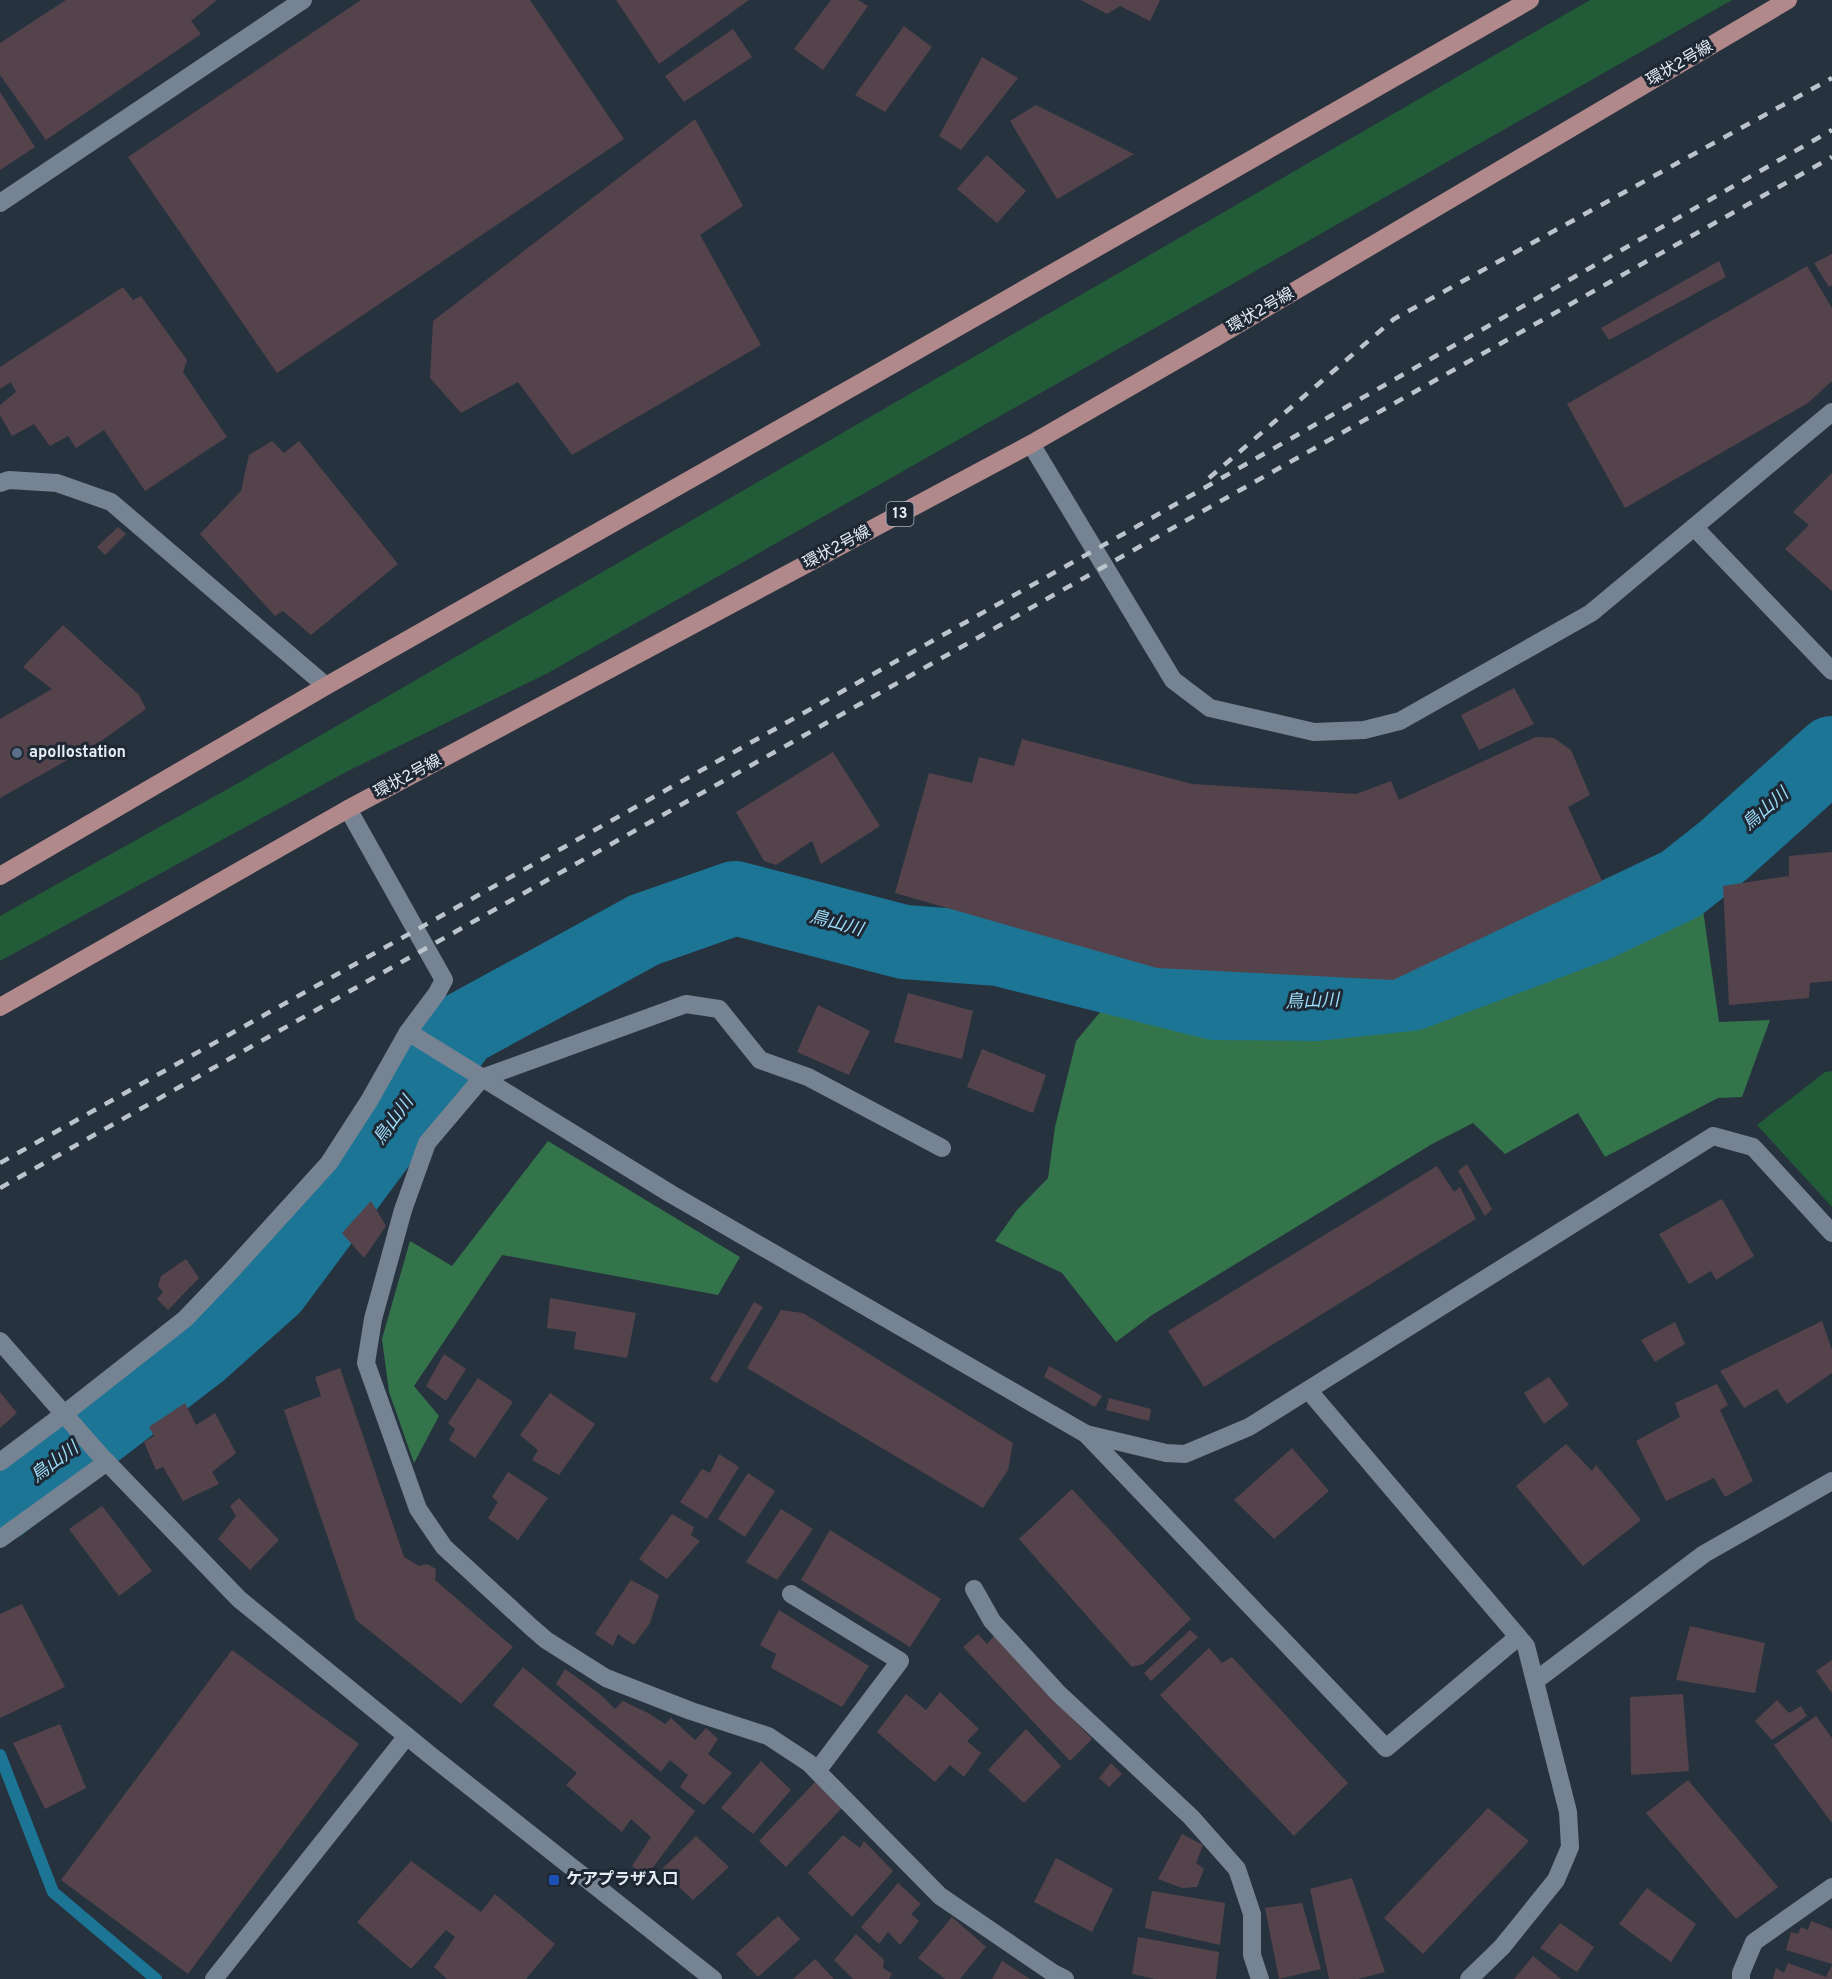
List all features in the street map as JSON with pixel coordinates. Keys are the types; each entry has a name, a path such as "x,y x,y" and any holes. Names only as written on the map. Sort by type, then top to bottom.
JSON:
{"main road":[{"path":"0,876 326,686 1530,0"},
{"name":"環状2号線","path":"0,1006 348,809 1031,444 1788,0"}],"street":[{"path":"0,203 303,0"},
{"path":"1031,444 1173,680 1210,708 1314,732 1364,730 1400,721 1591,614 1832,412"},
{"path":"0,483 9,480 57,483 111,502 326,686"},
{"path":"1694,527 1832,671"},
{"path":"0,1462 185,1319 329,1163 369,1101 408,1032 438,993 444,980 348,809"},
{"path":"942,1148 808,1077 760,1060 719,1009 686,1004 482,1078 427,1143 403,1210 373,1319 366,1363 418,1509 444,1547 546,1640 606,1678 691,1711 768,1736 809,1762 940,1896 1053,1974 1065,1979"},
{"path":"408,1032 671,1194 1086,1434 1386,1748 1518,1637"},
{"path":"1086,1434 1166,1453 1185,1454 1249,1427 1713,1136 1754,1147 1832,1233"},
{"path":"0,1341 103,1458 239,1599 407,1736 713,1979"},
{"path":"1309,1391 1526,1646 1568,1812 1570,1847 1556,1880 1502,1947 1469,1979"},
{"path":"0,1539 103,1458"},
{"path":"1535,1682 1704,1554 1832,1481"},
{"path":"974,1589 992,1621 1058,1693 1191,1817 1237,1869 1252,1914 1252,1955 1260,1979"},
{"path":"791,1594 900,1661 817,1771"},
{"path":"214,1979 407,1736"},
{"path":"1741,1979 1754,1942 1832,1887"}],"green space":[{"path":"1590,0 1732,0 548,673 346,772 0,961 0,916 233,786"},
{"path":"1701,896 1719,1022 1770,1020 1742,1097 1718,1098 1605,1157 1578,1113 1505,1154 1473,1123 1432,1144 1152,1315 1116,1342 1062,1273 995,1241 1017,1210 1048,1178 1055,1127 1076,1041 1117,992 1222,1018 1423,1012"},
{"path":"1832,1071 1832,1207 1757,1125 1825,1072"},
{"path":"548,1141 740,1257 718,1295 502,1255 414,1386 439,1416 414,1463 389,1392 382,1339 410,1241 452,1266"}],"building":[{"path":"66,0 217,0 191,21 201,34 46,140 0,75 0,43"},
{"path":"361,0 530,0 624,139 277,373 128,157"},
{"path":"616,0 749,0 659,64"},
{"path":"831,0 858,0 868,6 823,70 794,49"},
{"path":"1081,0 1160,0 1150,21 1120,6 1107,14"},
{"path":"904,26 932,47 885,112 855,95"},
{"path":"733,29 752,57 684,102 665,76"},
{"path":"982,57 1018,78 961,150 939,136"},
{"path":"0,92 35,147 0,170"},
{"path":"1036,105 1134,154 1057,199 1010,121"},
{"path":"695,119 743,206 700,235 761,345 572,455 518,382 461,413 430,378 433,321"},
{"path":"987,155 1026,191 997,223 957,189"},
{"path":"1832,254 1832,285 1829,287 1814,263"},
{"path":"1719,261 1726,277 1609,340 1601,328"},
{"path":"1807,266 1832,308 1832,381 1808,403 1625,508 1567,404"},
{"path":"123,287 133,300 141,296 187,360 183,372 227,437 145,491 104,430 76,448 68,436 50,446 34,424 12,436 0,415 0,405 16,392 11,382 0,389 0,367"},
{"path":"272,441 284,453 299,441 398,564 311,635 283,611 275,616 200,534 241,491 249,455"},
{"path":"1832,473 1832,591 1785,549 1809,525 1793,512"},
{"path":"118,527 126,534 105,555 97,547"},
{"path":"63,625 139,695 146,709 101,741 0,798 0,719 52,689 23,667"},
{"path":"1514,688 1534,724 1479,750 1461,715"},
{"path":"1536,737 1554,738 1571,750 1590,795 1568,807 1602,881 1393,980 1157,968 895,893 929,773 972,783 979,757 1014,766 1022,739 1192,784 1356,794 1391,781 1399,800"},
{"path":"833,752 880,826 821,864 812,841 776,865 764,861 736,812"},
{"path":"1832,852 1832,981 1810,983 1809,998 1729,1005 1723,886 1789,876 1789,856"},
{"path":"908,993 973,1011 962,1059 894,1042"},
{"path":"818,1005 870,1031 849,1075 797,1052"},
{"path":"982,1049 1046,1075 1033,1113 967,1087"},
{"path":"1467,1164 1492,1209 1485,1216 1458,1171"},
{"path":"1437,1166 1454,1192 1460,1187 1476,1219 1204,1387 1168,1331"},
{"path":"1722,1199 1754,1256 1716,1280 1711,1271 1689,1284 1659,1234"},
{"path":"371,1201 386,1226 364,1258 342,1233"},
{"path":"186,1259 199,1278 168,1310 157,1299 163,1292 158,1286 161,1276"},
{"path":"550,1298 636,1313 627,1358 574,1349 576,1332 547,1328"},
{"path":"754,1302 763,1307 717,1383 710,1379"},
{"path":"781,1310 803,1313 1013,1443 1008,1470 983,1508 747,1368"},
{"path":"1822,1321 1832,1350 1832,1373 1787,1404 1777,1389 1744,1408 1720,1371"},
{"path":"1675,1322 1685,1344 1655,1362 1641,1340"},
{"path":"444,1354 466,1369 446,1401 426,1386"},
{"path":"1049,1366 1102,1396 1095,1407 1044,1377"},
{"path":"340,1368 404,1557 419,1566 427,1564 436,1569 435,1580 513,1647 461,1704 356,1620 284,1410 321,1396 315,1377"},
{"path":"1549,1377 1569,1405 1544,1424 1524,1393"},
{"path":"478,1378 513,1402 475,1458 449,1440 455,1429 448,1423"},
{"path":"1717,1384 1728,1405 1720,1410 1753,1481 1725,1497 1714,1478 1666,1501 1636,1441 1680,1417 1675,1403"},
{"path":"0,1392 17,1413 0,1428"},
{"path":"550,1393 595,1424 559,1475 532,1460 538,1450 520,1435"},
{"path":"1109,1398 1151,1409 1149,1421 1106,1410"},
{"path":"185,1403 196,1425 215,1413 236,1453 212,1472 219,1484 183,1501 163,1467 156,1470 144,1442 154,1436 149,1427"},
{"path":"1566,1444 1592,1471 1596,1465 1641,1520 1583,1566 1516,1486"},
{"path":"1292,1448 1329,1491 1274,1539 1234,1500"},
{"path":"719,1454 739,1467 707,1519 680,1502 702,1469 710,1473"},
{"path":"508,1472 548,1498 518,1540 488,1518 498,1502 492,1497"},
{"path":"748,1473 775,1491 745,1537 718,1519"},
{"path":"1072,1489 1191,1619 1143,1664 1132,1667 1019,1539"},
{"path":"239,1498 279,1540 250,1570 218,1539 236,1516 230,1506"},
{"path":"102,1506 152,1571 119,1596 69,1529"},
{"path":"781,1509 813,1529 777,1580 746,1562"},
{"path":"672,1514 694,1527 691,1535 700,1541 667,1579 639,1559"},
{"path":"830,1530 941,1599 910,1647 801,1580"},
{"path":"631,1580 659,1595 650,1623 634,1645 618,1634 613,1646 595,1634"},
{"path":"22,1604 65,1687 0,1718 0,1614"},
{"path":"779,1610 869,1666 842,1707 771,1668 776,1654 760,1645"},
{"path":"1690,1626 1765,1643 1755,1693 1676,1680"},
{"path":"1190,1630 1198,1637 1151,1681 1144,1673"},
{"path":"978,1634 987,1644 994,1636 1092,1739 1070,1761 963,1647"},
{"path":"1209,1648 1222,1663 1232,1657 1348,1783 1294,1836 1160,1695"},
{"path":"232,1650 359,1744 188,1974 61,1880"},
{"path":"1832,1660 1832,1693 1816,1671"},
{"path":"523,1667 695,1811 646,1877 632,1866 651,1837 631,1819 622,1832 566,1785 577,1773 493,1705"},
{"path":"565,1669 601,1695 615,1709 623,1701 665,1724 671,1718 695,1740 706,1728 718,1739 708,1754 732,1773 704,1805 680,1787 688,1775 670,1760 661,1772 556,1684"},
{"path":"940,1692 979,1729 967,1741 981,1753 964,1777 950,1765 935,1782 877,1732 906,1694 926,1710"},
{"path":"1683,1694 1689,1771 1631,1775 1630,1697"},
{"path":"1777,1700 1789,1713 1801,1706 1807,1716 1772,1740 1755,1721"},
{"path":"1816,1716 1832,1738 1832,1823 1774,1745"},
{"path":"60,1724 86,1788 45,1809 13,1743"},
{"path":"1026,1729 1061,1766 1024,1803 988,1770"},
{"path":"761,1761 791,1790 753,1834 721,1808"},
{"path":"1111,1763 1122,1774 1109,1787 1099,1778"},
{"path":"1688,1780 1778,1887 1736,1919 1646,1813"},
{"path":"816,1781 842,1808 786,1867 759,1841"},
{"path":"1488,1808 1529,1841 1423,1954 1384,1918"},
{"path":"1182,1834 1203,1845 1196,1863 1204,1869 1197,1887 1182,1888 1158,1879"},
{"path":"843,1835 860,1848 864,1841 893,1871 852,1917 808,1873"},
{"path":"696,1836 729,1867 693,1900 661,1870"},
{"path":"1056,1858 1113,1889 1092,1932 1034,1902"},
{"path":"411,1861 481,1912 495,1894 555,1944 526,1979 447,1979 434,1967 455,1937 446,1930 411,1969 357,1922"},
{"path":"1352,1878 1385,1972 1358,1979 1329,1979 1310,1889"},
{"path":"898,1883 921,1904 911,1914 919,1921 900,1945 888,1932 879,1944 861,1927"},
{"path":"1647,1888 1696,1924 1671,1962 1619,1924"},
{"path":"1152,1891 1225,1903 1220,1945 1145,1928"},
{"path":"1302,1903 1321,1969 1279,1979 1265,1908"},
{"path":"778,1916 800,1939 758,1977 736,1954"},
{"path":"952,1917 986,1947 960,1979 945,1979 918,1958"},
{"path":"1811,1921 1832,1929 1832,1964 1786,1950 1791,1932 1798,1934 1801,1927 1808,1930"},
{"path":"1560,1923 1594,1947 1577,1972 1540,1948"},
{"path":"856,1934 884,1960 883,1968 892,1974 889,1979 853,1979 834,1960"},
{"path":"1138,1937 1219,1952 1216,1979 1155,1979 1132,1974"},
{"path":"1533,1956 1561,1979 1514,1979"},
{"path":"815,1959 834,1979 793,1979"},
{"path":"1002,1961 1030,1979 992,1979"},
{"path":"1788,1963 1826,1977 1832,1965 1832,1979 1773,1979 1776,1968 1784,1973"}],"waterway":[{"name":"鳥山川","path":"0,1505 200,1352 273,1287 461,1030 644,930 735,898 904,942 999,949 1215,1003 1316,1004 1411,994 1595,925 1681,884 1724,850 1832,753"},
{"path":"0,1755 53,1892 156,1979"}],"railway":[{"path":"1209,478 1394,319 1832,78"},
{"path":"0,1163 1134,528 1832,130"},
{"path":"0,1188 1832,157"}],"place":[{"name":"apollostation","path":"17,753"},
{"name":"ケアプラザ入口","path":"554,1880"}]}
